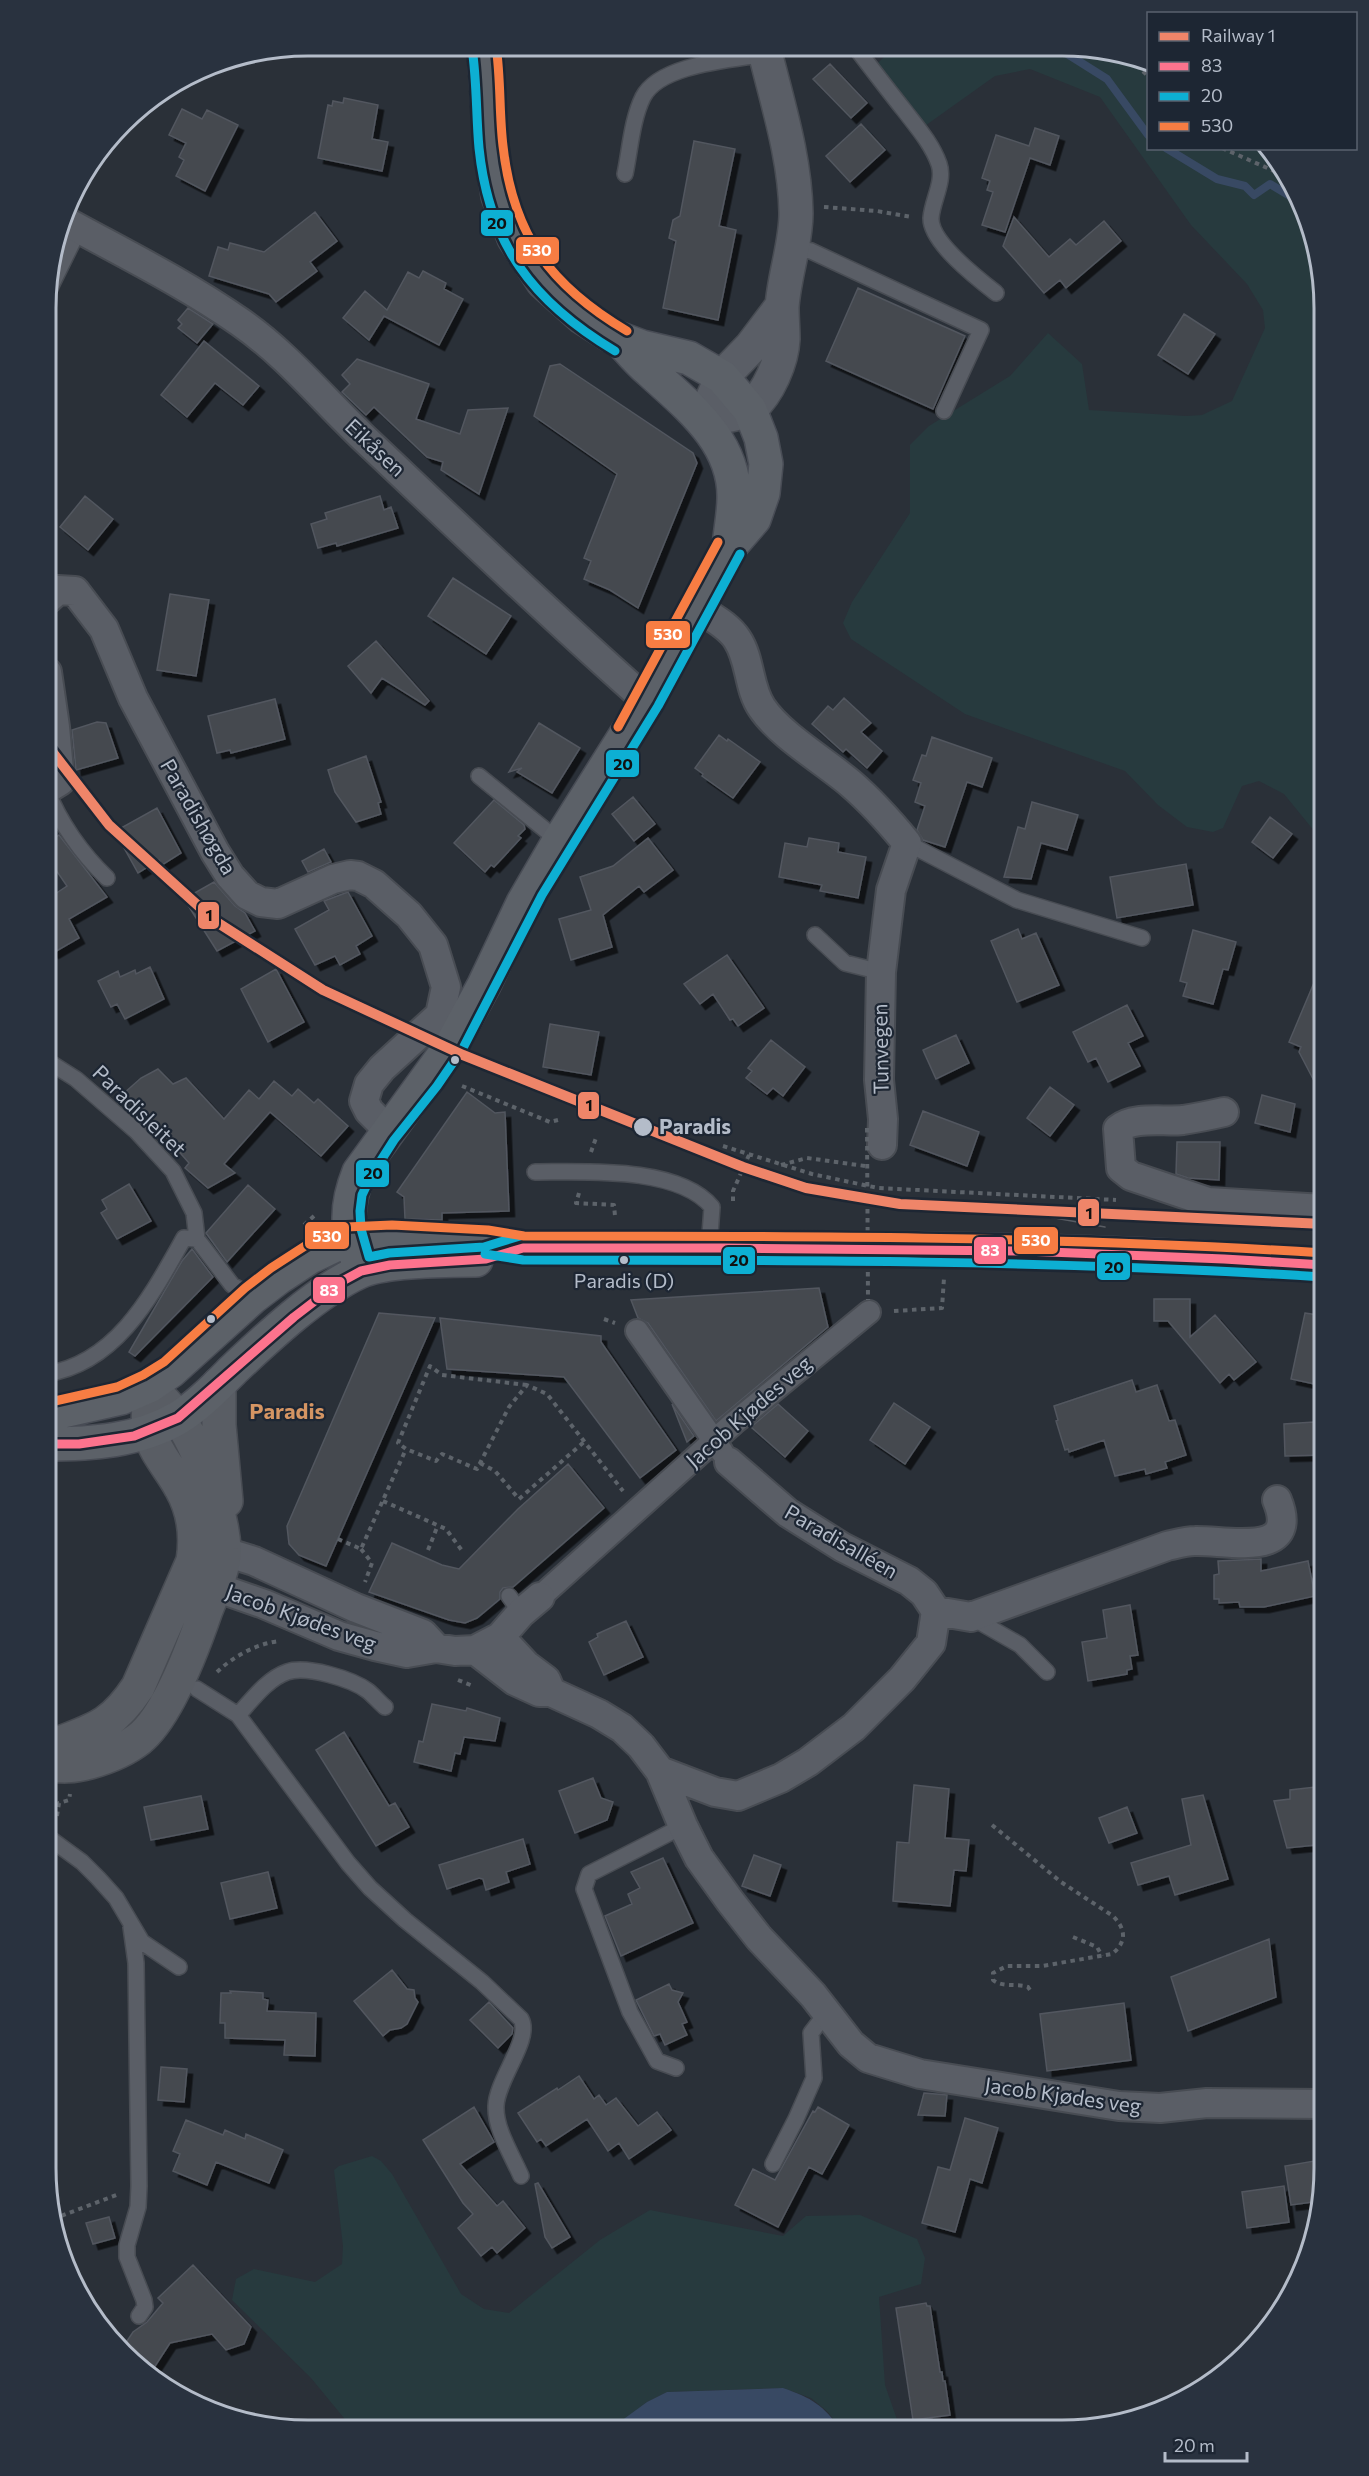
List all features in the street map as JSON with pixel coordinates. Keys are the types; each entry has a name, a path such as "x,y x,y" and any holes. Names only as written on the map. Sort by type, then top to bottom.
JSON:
{"main road":[{"path":"485,56 491,151 498,196 514,238 543,282 560,299 582,317 621,341 648,370 677,393 703,420 722,448 730,469 734,496 729,549"},
{"path":"361,1271 350,1238 349,1207 350,1194 359,1172 452,1044 524,903 559,841 647,701 729,549 754,519 763,493 766,464 761,438 750,410 722,377 689,358 621,341"},
{"path":"56,1413 122,1398 149,1386 171,1371 253,1297 310,1257 350,1238 391,1237 487,1242 523,1248 962,1250 1158,1255 1314,1264"},
{"path":"56,1444 78,1444 141,1433 178,1418 294,1317 337,1284 361,1271 390,1265 486,1259 523,1248"},
{"path":"56,1767 102,1759 120,1751 146,1732 167,1700 198,1632 215,1587 224,1539 227,1495 219,1425 219,1384"},
{"path":"149,1386 178,1418 209,1484 224,1539"},
{"path":"56,1745 81,1737 103,1726 128,1702 138,1687 193,1561 197,1539 182,1489 141,1433 149,1386"}],"street":[{"path":"703,420 750,410 779,363 783,341 782,306 793,248 796,214 789,147 766,56"},
{"name":"Eikåsen","path":"71,224 138,259 182,286 240,322 284,356 369,443 573,636 647,701"},
{"path":"703,420 722,377 751,347 782,306"},
{"name":"Paradishøgda","path":"56,593 75,591 104,629 133,698 215,852 230,876 247,895 261,902 279,904 333,879 350,875 358,876 374,884 409,915 433,945 446,987 440,1015 382,1068 369,1084 364,1101 369,1111 388,1130"},
{"path":"698,608 722,623 738,639 756,699 764,711 778,726 851,784 886,817 907,843"},
{"path":"56,738 60,781 56,783"},
{"name":"Tunvegen","path":"875,1137 883,1119 879,1080 881,972 891,890 907,843"},
{"path":"1224,1112 1185,1120 1138,1121 1122,1126 1118,1129 1121,1167 1131,1176 1208,1202 1314,1208"},
{"name":"Jacob Kjødes veg","path":"436,1648 423,1634 356,1608 278,1571 224,1539 193,1561 215,1587 375,1647 408,1653 436,1648 455,1651 476,1650 500,1636 523,1602 638,1510 722,1452 829,1343 869,1306"},
{"name":"Paradisalléen","path":"637,1330 722,1452 788,1513 817,1532 909,1581 924,1593 936,1611"},
{"path":"660,1771 715,1792 738,1796 781,1778 808,1762 854,1727 902,1679 931,1643 936,1611 971,1617 1167,1546 1193,1541 1251,1544 1265,1541 1276,1536 1283,1525 1282,1513 1277,1500"},
{"name":"Jacob Kjødes veg","path":"500,1636 526,1665 546,1680 551,1692"},
{"name":"Jacob Kjødes veg","path":"476,1650 515,1680 539,1692 551,1692 600,1714 622,1728 641,1746 660,1771 682,1826 699,1858 730,1902 759,1938 795,1974 851,2044 868,2058 892,2067 954,2081 1119,2106 1160,2108 1207,2103 1314,2104"}],"lane":[{"path":"625,174 641,103 658,80 674,72 743,56"},
{"path":"862,56 925,137 939,164 941,174 931,220 946,247 961,265 996,292"},
{"name":"Eikåsen","path":"62,251 71,224"},
{"path":"793,248 811,251 981,330 944,411"},
{"path":"479,776 559,841"},
{"path":"56,811 65,827 107,878"},
{"path":"907,843 1017,900 1142,938"},
{"path":"815,935 845,963 881,972"},
{"name":"Paradisleitet","path":"56,1066 76,1079 136,1131 173,1171 194,1213 197,1239 232,1285 253,1297"},
{"path":"535,1172 597,1172 645,1176 695,1192 712,1207 709,1248"},
{"path":"56,1372 79,1364 101,1350 127,1328 157,1287 183,1238 197,1239"},
{"path":"971,1617 1020,1645 1047,1672"},
{"path":"238,1715 269,1682 286,1672 295,1670 332,1676 355,1683 368,1691 385,1707"},
{"path":"197,1689 238,1715 348,1863 370,1888 405,1920 482,1982 525,2025 524,2034 502,2078 496,2106 501,2130 521,2176"},
{"path":"676,2068 657,2061 630,2012 584,1889 589,1874 682,1826"},
{"path":"56,1843 82,1862 116,1898 131,1927 142,1942 179,1967"},
{"path":"131,1927 136,1963 139,2186 138,2207 127,2244 127,2257 144,2300 145,2307 139,2316"},
{"path":"773,2164 814,2078 811,2033 827,2012"}],"path":[{"path":"1227,150 1273,171"},
{"path":"823,207 877,211 931,220"},
{"path":"462,1086 550,1122 558,1120"},
{"path":"781,1165 807,1158 862,1167 874,1159 875,1137"},
{"path":"875,1137 869,1306 942,1308 944,1275"},
{"path":"723,1146 781,1165 878,1188 1118,1201"},
{"path":"733,1191 749,1155"},
{"path":"576,1203 614,1204 615,1216"},
{"path":"527,1385 508,1407 477,1469 442,1454 436,1461 406,1449 398,1443 430,1366 442,1375 527,1385 547,1394 638,1510"},
{"path":"480,1463 495,1470 519,1498 585,1441"},
{"path":"361,1549 406,1449"},
{"path":"383,1501 446,1529 463,1552"},
{"path":"428,1551 438,1525"},
{"path":"338,1539 361,1549 372,1563 363,1586"},
{"path":"63,1822 56,1815 59,1803 69,1800 71,1789"},
{"path":"992,1824 1061,1882 1113,1916 1120,1922 1124,1933 1119,1948 1112,1954 1042,1966 1007,1966 993,1973 993,1980 997,1983 1022,1985 1028,1987 1032,1993"},
{"path":"1072,1937 1097,1947 1102,1956"},
{"path":"60,2216 139,2186"}],"green space":[{"path":"885,56 1078,56 1127,64 1147,71 1147,150 1259,150 1280,181 1305,242 1314,307 1314,831 1284,794 1259,781 1242,786 1223,828 1213,832 1187,827 1158,805 1125,771 965,714 851,639 843,623 852,602 910,513 910,445 929,426 1010,376 1048,333 1082,364 1089,410 1186,416 1202,415 1232,401 1265,328 1263,310 1247,284 1191,225 1100,97 1030,69 995,76 922,128 876,65"},
{"path":"372,2156 381,2161 392,2174 461,2294 484,2309 509,2313 600,2240 650,2210 783,2236 806,2216 860,2215 917,2239 925,2258 921,2284 879,2297 885,2385 897,2420 834,2420 811,2398 783,2388 667,2392 647,2402 623,2420 346,2420 311,2378 232,2300 236,2279 254,2269 315,2282 342,2264 343,2246 334,2170 339,2166"}],"water":[{"path":"783,2388 816,2403 833,2420 622,2420 647,2402 667,2392"}],"building":[{"path":"830,64 867,103 851,118 813,79"},
{"path":"344,98 378,105 372,139 388,142 382,171 318,158 328,105 332,106 333,101 343,103"},
{"path":"182,109 202,119 207,110 238,125 205,191 176,176 184,160 179,157 186,143 169,135"},
{"path":"861,124 885,150 850,182 826,156"},
{"path":"1035,128 1059,136 1050,165 1030,158 1005,232 982,225 993,192 987,190 990,181 982,178 996,135 1029,146"},
{"path":"694,141 735,149 719,226 736,230 718,320 663,308 676,241 669,238 673,220 680,216"},
{"path":"315,212 337,241 310,262 317,271 276,302 269,294 209,276 218,247 228,250 230,243 264,252"},
{"path":"1014,217 1049,257 1070,239 1076,245 1104,221 1121,241 1066,288 1060,280 1044,293 1003,246"},
{"path":"423,271 446,283 444,289 463,299 439,345 384,316 369,340 343,318 365,291 387,310 408,272 419,278"},
{"path":"858,288 965,336 933,409 826,361"},
{"path":"188,308 213,324 197,343 178,328 182,324 178,320"},
{"path":"1184,314 1215,334 1188,374 1158,355"},
{"path":"204,341 259,386 243,405 215,383 187,417 161,395"},
{"path":"357,359 429,384 416,419 460,434 468,410 508,408 479,494 441,470 443,462 427,457 374,407 366,415 342,392 350,384 342,375"},
{"path":"560,364 693,453 697,463 638,608 610,590 584,579 591,561 584,558 617,474 534,416 550,366"},
{"path":"85,496 113,519 88,550 60,527"},
{"path":"380,496 384,510 391,507 398,528 337,546 336,543 318,548 311,524 327,519 325,513"},
{"path":"453,578 511,616 486,654 428,616"},
{"path":"170,594 209,600 196,676 157,670"},
{"path":"376,641 429,701 425,705 382,678 371,693 348,666"},
{"path":"844,698 871,723 861,732 882,751 867,768 846,749 843,752 812,724 828,706 833,710"},
{"path":"275,699 285,739 231,753 230,750 217,753 208,716"},
{"path":"97,722 106,723 118,758 76,770 72,730"},
{"path":"539,723 580,748 552,793 517,772 522,768 509,772"},
{"path":"719,735 760,762 733,798 702,776 703,774 695,768"},
{"path":"932,737 992,758 982,787 967,782 945,847 923,840 917,830 925,806 915,802 921,783 913,780 922,755 926,756"},
{"path":"366,756 381,802 378,803 381,814 356,822 335,792 328,770"},
{"path":"633,797 655,824 634,841 612,814"},
{"path":"494,800 524,825 525,829 518,836 521,838 494,867 491,865 485,872 454,843"},
{"path":"1032,802 1078,815 1067,850 1041,843 1031,879 1004,877 1018,827 1025,829"},
{"path":"157,808 181,853 162,865 159,860 138,873 123,846 129,843 121,828"},
{"path":"1270,817 1292,834 1273,858 1252,842"},
{"path":"59,835 107,897 69,919 79,938 56,951 56,893 67,886 56,870 56,837"},
{"path":"648,838 673,870 644,892 639,886 603,915 612,947 571,960 559,919 591,910 580,877 613,866"},
{"path":"809,838 839,843 838,852 866,857 858,898 820,891 822,885 779,877 785,843 807,847"},
{"path":"324,849 331,862 308,872 302,861"},
{"path":"1186,864 1193,905 1117,918 1110,877"},
{"path":"214,882 235,906 245,913 255,931 217,951 184,899"},
{"path":"348,892 372,936 356,946 360,954 340,965 335,956 315,965 295,929 329,910 324,901"},
{"path":"1018,929 1022,939 1036,933 1059,985 1017,1002 991,941"},
{"path":"1193,930 1236,942 1228,970 1223,969 1213,1004 1183,996 1187,983 1180,981"},
{"path":"727,955 764,1008 738,1026 733,1019 730,1020 713,994 700,1004 684,984"},
{"path":"150,967 164,999 125,1019 117,1004 111,1007 98,981 118,971 120,977 135,970 136,974"},
{"path":"276,969 304,1022 268,1042 241,989"},
{"path":"1314,983 1314,1081 1299,1052 1301,1047 1289,1042"},
{"path":"1127,1005 1143,1036 1128,1043 1140,1066 1108,1082 1096,1058 1088,1062 1073,1032"},
{"path":"550,1024 599,1032 591,1075 543,1067"},
{"path":"956,1035 969,1063 936,1079 923,1050"},
{"path":"771,1040 805,1067 783,1096 773,1088 767,1094 746,1078 752,1071 748,1068"},
{"path":"158,1069 173,1084 186,1078 224,1119 249,1090 259,1099 274,1081 292,1096 298,1089 314,1103 318,1099 348,1126 321,1156 270,1112 224,1164 235,1173 208,1188 185,1168 189,1163 161,1131 160,1133 152,1124 147,1129 128,1111 134,1106 123,1094 141,1078"},
{"path":"1050,1087 1074,1105 1050,1136 1027,1118"},
{"path":"467,1092 495,1113 505,1112 509,1211 442,1213 442,1220 405,1219 404,1197 397,1192"},
{"path":"1262,1095 1295,1104 1290,1132 1255,1123"},
{"path":"923,1111 979,1132 967,1166 910,1145"},
{"path":"1177,1142 1220,1142 1219,1180 1188,1178 1176,1174"},
{"path":"129,1184 151,1221 117,1239 101,1213 107,1209 102,1200"},
{"path":"248,1185 275,1209 227,1262 206,1233"},
{"path":"192,1249 213,1277 135,1356 129,1352 182,1261"},
{"path":"819,1288 828,1327 716,1421 648,1323 638,1318 631,1300"},
{"path":"1154,1299 1190,1299 1190,1337 1215,1315 1256,1362 1234,1380 1229,1374 1220,1383 1168,1321 1154,1321"},
{"path":"379,1313 435,1318 326,1566 299,1555 289,1544 287,1526"},
{"path":"1305,1313 1314,1314 1314,1384 1291,1379"},
{"path":"440,1318 601,1336 601,1342 676,1450 640,1478 564,1377 447,1369"},
{"path":"1132,1380 1136,1392 1157,1385 1169,1421 1175,1420 1186,1455 1165,1462 1167,1468 1146,1474 1145,1469 1115,1476 1104,1440 1069,1452 1068,1449 1065,1450 1054,1406"},
{"path":"894,1403 930,1427 905,1464 870,1440"},
{"path":"672,1404 694,1436 687,1442"},
{"path":"778,1404 808,1431 785,1457 751,1427"},
{"path":"1314,1422 1314,1455 1285,1456 1284,1424"},
{"path":"568,1464 604,1508 513,1587 503,1588 500,1592 500,1599 477,1618 465,1623 449,1620 369,1592 392,1543 442,1565 459,1569 518,1509"},
{"path":"1261,1559 1261,1571 1308,1561 1314,1596 1264,1607 1240,1607 1239,1602 1219,1603 1219,1599 1214,1599 1214,1575 1219,1574 1218,1561"},
{"path":"1130,1605 1138,1655 1130,1656 1132,1669 1127,1670 1127,1674 1088,1681 1082,1642 1107,1638 1103,1610"},
{"path":"626,1621 643,1657 604,1675 589,1642 598,1637 597,1634"},
{"path":"432,1704 466,1711 467,1708 500,1718 495,1741 464,1737 460,1754 455,1753 451,1771 414,1762 419,1741 423,1742"},
{"path":"344,1732 389,1806 395,1803 409,1827 376,1846 316,1750"},
{"path":"593,1778 601,1798 613,1802 607,1820 575,1833 559,1791"},
{"path":"914,1785 949,1789 945,1838 969,1840 966,1871 954,1870 950,1906 893,1901 897,1842 909,1843"},
{"path":"1314,1787 1314,1845 1287,1848 1274,1801 1290,1799 1290,1790"},
{"path":"1203,1795 1228,1879 1175,1895 1169,1876 1138,1885 1131,1863 1191,1845 1182,1799"},
{"path":"201,1796 208,1829 151,1840 144,1807"},
{"path":"1127,1807 1137,1833 1109,1843 1099,1818"},
{"path":"523,1839 530,1864 506,1872 509,1882 486,1890 483,1879 479,1878 447,1889 439,1865"},
{"path":"754,1855 781,1865 770,1896 742,1886"},
{"path":"663,1858 693,1923 621,1956 605,1916 632,1904 628,1894 640,1888 631,1872"},
{"path":"268,1872 277,1908 230,1919 221,1883"},
{"path":"1269,1939 1276,1997 1188,2031 1171,1977"},
{"path":"392,1970 407,1989 414,1990 418,2002 407,2024 390,2030 383,2036 354,2001"},
{"path":"669,1984 672,1990 683,1993 678,2002 687,2022 682,2024 687,2035 665,2045 660,2034 654,2036 636,2000"},
{"path":"230,1991 263,1993 263,1999 268,2000 267,2011 316,2013 315,2056 284,2055 285,2040 225,2038 225,2023 220,2023 221,1993 231,1993"},
{"path":"489,2002 513,2028 512,2034 498,2048 470,2020"},
{"path":"1124,2003 1131,2060 1047,2071 1040,2014"},
{"path":"161,2067 187,2069 184,2102 158,2100"},
{"path":"579,2076 594,2099 599,2095 606,2105 616,2098 638,2126 657,2112 671,2130 629,2159 619,2143 608,2151 587,2119 546,2146 541,2139 537,2142 518,2113"},
{"path":"924,2093 947,2095 945,2116 918,2115"},
{"path":"474,2107 494,2142 460,2164 497,2206 503,2201 525,2228 497,2253 492,2247 481,2256 458,2228 473,2214 463,2203 423,2140"},
{"path":"818,2107 849,2125 822,2174 809,2167 778,2227 735,2205 753,2169 775,2180 813,2111 815,2112"},
{"path":"965,2118 998,2128 982,2183 970,2179 955,2232 922,2223 938,2167 950,2170"},
{"path":"186,2120 223,2135 225,2130 245,2139 246,2134 283,2150 269,2183 216,2162 207,2185 173,2171 180,2154 173,2151"},
{"path":"1314,2161 1311,2202 1291,2205 1285,2166"},
{"path":"538,2183 570,2237 552,2248 545,2237 535,2184"},
{"path":"1284,2186 1289,2222 1247,2228 1242,2192"},
{"path":"109,2217 115,2238 93,2244 86,2223"},
{"path":"193,2265 251,2327 244,2344 226,2350 212,2334 170,2343 153,2369 126,2343 133,2332 147,2322 163,2303 158,2298"},
{"path":"926,2303 930,2306 940,2372 945,2381 950,2415 913,2420 896,2308"}],"waterway":[{"path":"1071,56 1107,79 1147,134"},
{"path":"1169,150 1217,179 1245,186 1254,195 1270,184 1287,194"}],"tram line":[{"path":"1016,1211 1105,1227"}],"rail line":[{"name":"1","path":"56,757 109,825 215,921 323,990 463,1055 743,1167 806,1188 900,1204 1314,1224"}],"transit line":[{"name":"20","path":"473,56 479,148 484,183 493,214 505,242 520,268 539,291 586,332 615,351"},
{"name":"530","path":"497,56 503,146 508,178 516,207 527,232 540,255 577,296 627,331"},
{"name":"530","path":"618,727 718,542"},
{"name":"20","path":"520,1236 484,1247 389,1253 369,1257 361,1229 362,1195 394,1140 437,1086 463,1048 542,895 658,706 740,554"},
{"name":"530","path":"56,1401 117,1387 143,1375 164,1362 245,1288 271,1268 305,1246 346,1227 392,1225 488,1230 524,1236 1024,1240 1314,1252"},
{"name":"83","path":"56,1444 79,1444 134,1436 178,1418 294,1317 337,1284 361,1271 390,1265 486,1259 523,1248 1024,1251 1314,1264"},
{"name":"20","path":"485,1254 523,1260 1023,1264 1314,1276"}],"place":[{"name":"Paradis","path":"643,1127"},
{"name":"Paradis (D)","path":"624,1260"}],"district":[{"name":"Paradis","path":"287,1411"}]}
